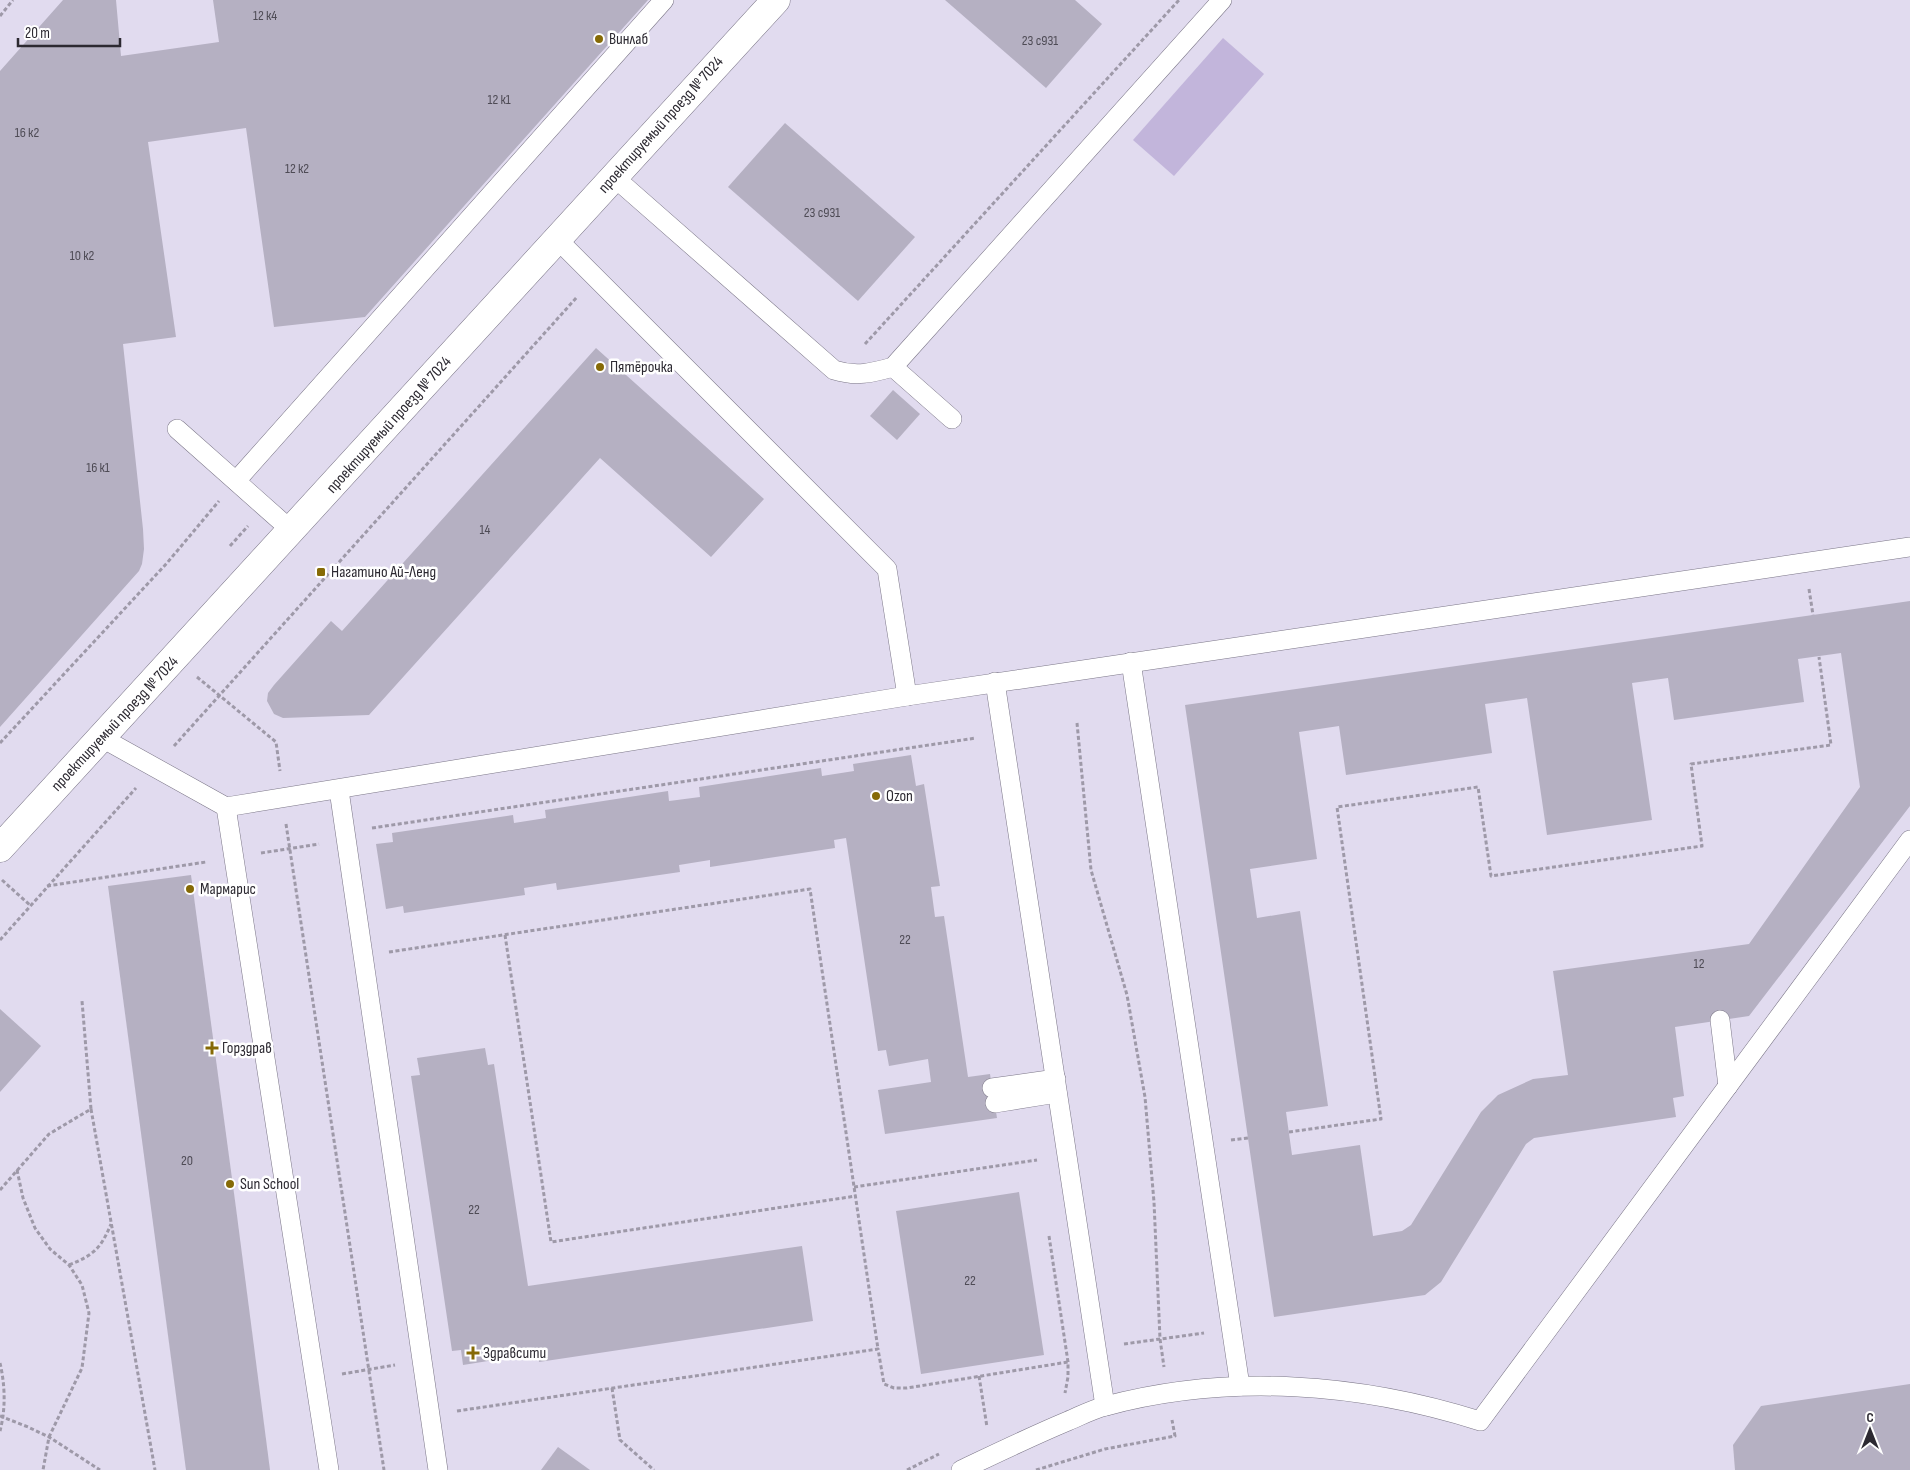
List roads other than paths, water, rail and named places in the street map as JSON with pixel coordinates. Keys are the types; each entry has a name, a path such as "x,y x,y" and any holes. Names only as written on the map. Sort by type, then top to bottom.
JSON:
{"street":[{"name":"проектируемый проезд № 7024","path":"0,848 776,0"}],"lane":[{"path":"236,481 664,0"},
{"path":"614,177 834,370 851,375 868,374 893,367 1222,0"},
{"path":"557,240 887,570 907,696"},
{"path":"893,367 952,419"},
{"path":"177,429 292,531"},
{"path":"102,738 154,769 226,807 995,682 1910,547"},
{"path":"1131,662 1240,1386"},
{"path":"995,682 1105,1406"},
{"path":"339,790 438,1470"},
{"path":"226,807 329,1470"},
{"path":"961,1470 1035,1435 1105,1406 1168,1393 1240,1386 1302,1386 1393,1398 1480,1421 1910,840"},
{"path":"1720,1020 1728,1086"},
{"path":"994,1095 1056,1086"}],"place":[{"name":"Винлаб","path":"599,39"},
{"name":"Пятёрочка","path":"600,367"},
{"name":"Нагатино Ай-Ленд","path":"321,572"},
{"name":"Ozon","path":"876,796"},
{"name":"Мармарис","path":"190,889"},
{"name":"Горздрав","path":"212,1048"},
{"name":"Sun School","path":"230,1184"},
{"name":"Здравсити","path":"473,1353"}]}
